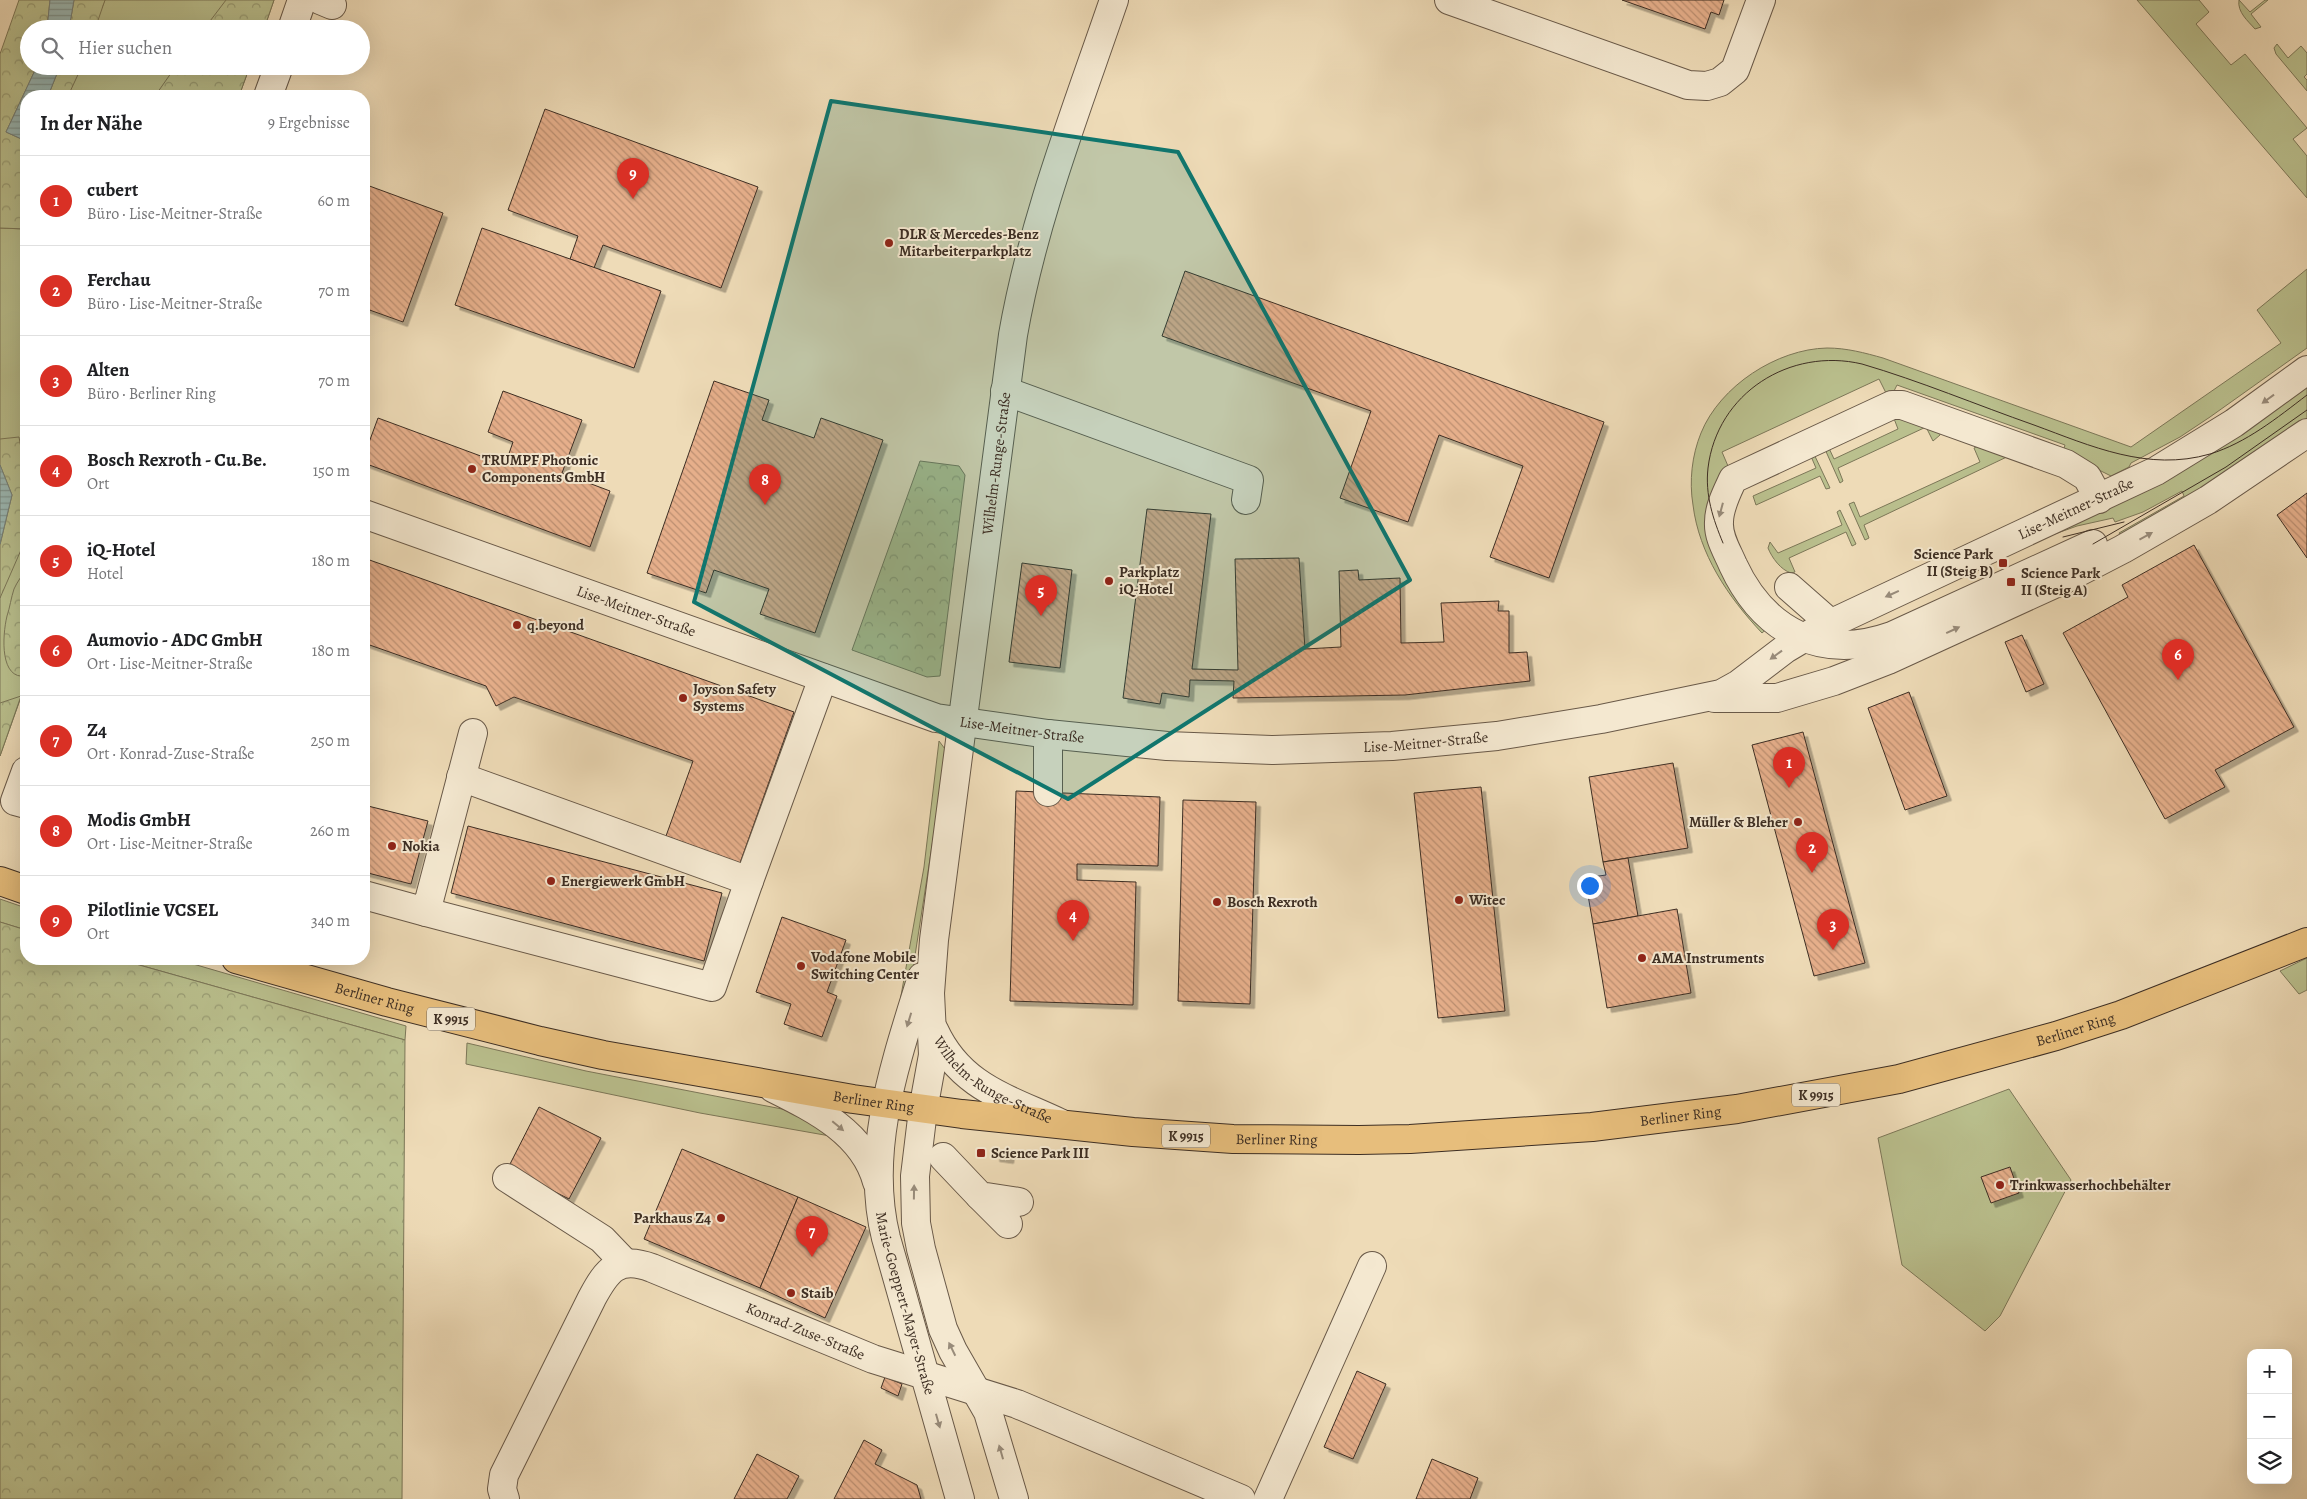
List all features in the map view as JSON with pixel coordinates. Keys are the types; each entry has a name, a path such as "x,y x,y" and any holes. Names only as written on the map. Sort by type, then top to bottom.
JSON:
{"main road":[{"path":"0,881 20,888"},
{"name":"Berliner Ring","path":"257,965 387,1002 540,1041 603,1055 886,1105 1068,1126 1233,1139 1410,1139 1592,1127 1737,1109 1900,1079 2056,1036 2184,992 2307,942"}],"street":[{"path":"295,20 302,0"},
{"name":"Wilhelm-Runge-Straße","path":"923,1110 933,1054 930,993 934,940 1005,391 1018,308 1044,201 1114,0"},
{"path":"1449,0 1688,85 1706,86 1720,82 1735,70 1761,0"},
{"path":"270,90 276,75"},
{"name":"Lise-Meitner-Straße","path":"1710,698 1831,643 2099,499 2156,471 2198,447 2307,370"},
{"path":"1005,391 1249,480 1246,500"},
{"path":"2093,544 1892,636 1863,644 1831,643 1770,609 1749,588 1730,559 1721,537 1719,521 1733,478 1886,406 1896,404 2071,467 2086,477 2099,499"},
{"name":"Lise-Meitner-Straße","path":"370,516 929,716 962,723 1135,743 1232,749 1373,747 1516,733 1710,698 1768,699 1795,694 1831,643 2065,579 2123,549 2208,500 2307,433"},
{"path":"1831,643 2063,537 2123,549"},
{"path":"1789,587 1831,643"},
{"path":"370,897 712,987 823,678"},
{"path":"426,912 473,733"},
{"path":"1048,734 1048,792"},
{"path":"461,777 750,881"},
{"path":"20,789 16,801 20,802"},
{"name":"Wilhelm-Runge-Straße","path":"886,1105 896,1065 934,940"},
{"name":"Wilhelm-Runge-Straße","path":"931,1022 950,1058 966,1076 982,1086 1068,1126"},
{"path":"766,1085 812,1108 843,1131 865,1158 877,1184"},
{"name":"Marie-Goeppert-Mayer-Straße","path":"886,1105 880,1143 877,1184 883,1224 960,1499"},
{"name":"Marie-Goeppert-Mayer-Straße","path":"923,1110 914,1197 921,1249 948,1341 977,1390 992,1422 1014,1499"},
{"path":"944,1157 980,1196 1014,1213"},
{"path":"505,1499 502,1488 504,1475 592,1298 605,1276 617,1265 625,1263 602,1239 507,1178"},
{"name":"Konrad-Zuse-Straße","path":"625,1263 643,1265 858,1353 1017,1404 1241,1499"},
{"path":"1268,1499 1372,1266"}],"highlighted area":[{"path":"831,101 1178,152 1410,580 1068,799 694,602"}],"green space":[{"path":"19,0 50,0 48,20 20,20 20,75 33,75 26,90 20,90 20,102 6,132 20,138 20,229 0,228 0,54"},
{"path":"74,0 105,0 98,20 71,20"},
{"path":"105,0 274,0 267,20 97,20"},
{"path":"226,0 274,0 267,20 211,20"},
{"path":"2137,0 2199,0 2209,12 2196,24 2231,65 2245,54 2307,128 2293,139 2307,156 2307,198"},
{"path":"2239,0 2250,12 2265,0 2268,0 2251,14 2261,27 2255,29 2246,19 2241,12"},
{"path":"2277,44 2288,58 2301,46 2307,53 2307,74 2304,77 2307,80 2307,91 2276,54 2274,48"},
{"path":"56,75 78,75 71,90 50,90"},
{"path":"74,75 247,75 241,90 68,90"},
{"path":"170,75 247,75 241,90 159,90"},
{"path":"0,228 20,229 20,700 0,756"},
{"path":"2307,269 2307,348 2180,437 2111,476 2063,452 2065,445 1897,385 1894,391 1886,393 1879,379 1722,452 1728,466 1725,469 1709,515 1770,626 1762,633 1727,590 1709,558 1696,523 1692,496 1692,468 1695,450 1710,416 1722,400 1752,373 1770,363 1808,350 1834,348 1863,353 1883,358 2131,447 2281,343 2257,310"},
{"path":"2307,386 2307,427 2121,536 2119,533 2184,496 2182,491 2143,512 2115,522 2113,518 2077,526 2052,535"},
{"path":"1893,416 1940,431 1940,435 1933,441 1926,427 1838,468 1843,481 1840,483 1824,447 1828,446 1834,459 1898,429"},
{"path":"19,437 20,443 20,552 0,598 0,545 12,495 0,465 0,439"},
{"path":"1978,446 2013,454 1864,525 1869,538 1865,540 1849,504 1854,502 1860,517 1980,462 1974,448"},
{"path":"1813,452 1830,488 1826,489 1820,476 1756,505 1753,496 1816,468 1810,454"},
{"path":"920,461 959,466 965,475 940,676 927,677 852,650"},
{"path":"1840,510 1856,544 1852,546 1846,532 1789,558 1795,572 1787,571 1777,563 1768,548 1770,542 1778,553 1842,525 1837,512"},
{"path":"20,579 20,675 11,671 7,664 4,645 5,625 13,592"},
{"path":"20,696 0,756 0,703"},
{"path":"939,741 945,749 943,775 905,1020 897,1018 924,867"},
{"path":"0,899 20,906 20,928 0,922"},
{"path":"0,922 20,928 20,965 139,965 405,1040 402,1499 0,1499"},
{"path":"2307,958 2307,990 2299,994 2280,971"},
{"path":"139,965 197,965 406,1026 405,1040"},
{"path":"467,1043 586,1071 782,1109 796,1114 830,1136 700,1113 466,1064"},
{"path":"2009,1089 2071,1180 2000,1316 1985,1331 1902,1265 1878,1138"}],"water":[{"path":"50,0 74,0 71,20 48,20"},
{"path":"33,75 56,75 50,90 26,90"},
{"path":"20,102 20,138 6,132"},
{"path":"0,465 12,495 0,544"}],"building":[{"path":"1622,0 1724,0 1719,15 1711,12 1705,29"},
{"path":"545,109 758,187 721,288 603,245 594,268 570,259 578,236 508,210"},
{"path":"370,186 443,213 403,322 370,310"},
{"path":"482,228 661,291 634,368 455,305"},
{"path":"1185,271 1604,422 1549,578 1490,557 1523,466 1439,435 1408,522 1340,498 1371,411 1162,336"},
{"path":"714,381 769,400 762,420 814,438 821,418 883,440 815,633 760,614 769,589 714,570 706,593 647,573"},
{"name":"TRUMPF Photonic Components GmbH","path":"503,391 582,420 562,473 610,491 590,547 370,465 370,440 378,418 505,465 513,442 488,432"},
{"path":"2307,493 2307,558 2277,515"},
{"path":"1147,509 1211,514 1192,669 1238,670 1235,559 1299,558 1305,649 1341,647 1339,571 1358,570 1359,580 1400,578 1401,643 1444,642 1441,603 1499,601 1498,611 1509,611 1509,653 1527,652 1530,681 1405,695 1233,698 1234,681 1190,680 1189,697 1162,693 1160,704 1123,698"},
{"path":"2194,545 2294,727 2215,770 2225,787 2165,819 2063,633 2128,597 2122,585"},
{"path":"370,560 794,712 740,863 666,836 693,761 514,697 496,706 486,686 370,645"},
{"path":"1022,563 1072,570 1060,668 1009,662"},
{"path":"2022,635 2044,684 2026,692 2005,642"},
{"path":"1909,692 1947,796 1905,810 1868,708"},
{"path":"1803,732 1865,963 1814,976 1752,745"},
{"path":"1673,763 1688,848 1603,862 1589,777"},
{"name":"Witec","path":"1481,787 1505,1011 1438,1018 1414,793"},
{"path":"1016,791 1160,797 1158,866 1077,864 1077,880 1136,882 1133,1005 1010,1001"},
{"name":"Bosch Rexroth","path":"1183,800 1256,802 1250,1004 1178,1001"},
{"name":"Nokia","path":"370,806 428,821 411,884 370,874"},
{"path":"468,826 722,893 704,961 451,893"},
{"path":"1628,858 1638,916 1593,924 1585,878 1606,875 1603,862"},
{"name":"AMA Instruments","path":"1677,909 1691,993 1607,1008 1593,924"},
{"name":"Vodafone Mobile Switching Center","path":"782,917 846,940 827,992 837,996 822,1037 784,1024 791,1004 756,992"},
{"path":"539,1107 601,1138 569,1199 508,1168"},
{"name":"Parkhaus Z4","path":"682,1149 798,1197 760,1288 644,1239"},
{"path":"996,1152 1010,1153 1009,1159 995,1157"},
{"name":"Trinkwasserhochbehälter","path":"2010,1167 2019,1193 1991,1203 1981,1177"},
{"path":"798,1197 866,1227 825,1318 760,1288"},
{"path":"1357,1371 1386,1384 1353,1459 1324,1447"},
{"path":"885,1377 902,1384 898,1396 881,1388"},
{"path":"864,1440 882,1450 875,1464 917,1485 921,1499 834,1499"},
{"path":"757,1454 799,1476 787,1499 734,1499"},
{"path":"1432,1459 1478,1478 1470,1499 1416,1499"}],"tram line":[{"path":"1723,543 1713,516 1707,478 1714,441 1726,418 1742,398 1761,382 1784,370 1809,363 1835,361 1862,364 1927,385 2098,448 2120,454 2164,460 2187,459 2223,449 2249,437 2307,395"},
{"path":"2093,544 2226,467 2307,410"},
{"path":"2063,537 2124,522"}],"place":[{"name":"Pilotlinie VCSEL","path":"633,199"},
{"name":"DLR & Mercedes-Benz Mitarbeiterparkplatz","path":"889,243"},
{"name":"TRUMPF Photonic Components GmbH","path":"472,469"},
{"name":"Modis GmbH","path":"765,505"},
{"name":"Science Park II (Steig B)","path":"2003,563"},
{"name":"Parkplatz iQ-Hotel","path":"1109,581"},
{"name":"Science Park II (Steig A)","path":"2011,582"},
{"name":"iQ-Hotel","path":"1041,616"},
{"name":"q.beyond","path":"517,625"},
{"name":"Aumovio - ADC GmbH","path":"2178,680"},
{"name":"Joyson Safety Systems","path":"683,698"},
{"name":"cubert","path":"1789,788"},
{"name":"Müller & Bleher","path":"1798,822"},
{"name":"Nokia","path":"392,846"},
{"name":"Ferchau","path":"1812,873"},
{"name":"Energiewerk GmbH","path":"551,881"},
{"name":"Witec","path":"1459,900"},
{"name":"Bosch Rexroth","path":"1217,902"},
{"name":"Bosch Rexroth - Cu.Be.","path":"1073,941"},
{"name":"Alten","path":"1833,950"},
{"name":"AMA Instruments","path":"1642,958"},
{"name":"Vodafone Mobile Switching Center","path":"801,966"},
{"name":"Science Park III","path":"981,1153"},
{"name":"Trinkwasserhochbehälter","path":"2000,1185"},
{"name":"Parkhaus Z4","path":"721,1218"},
{"name":"Z4","path":"812,1257"},
{"name":"Staib","path":"791,1293"}]}
